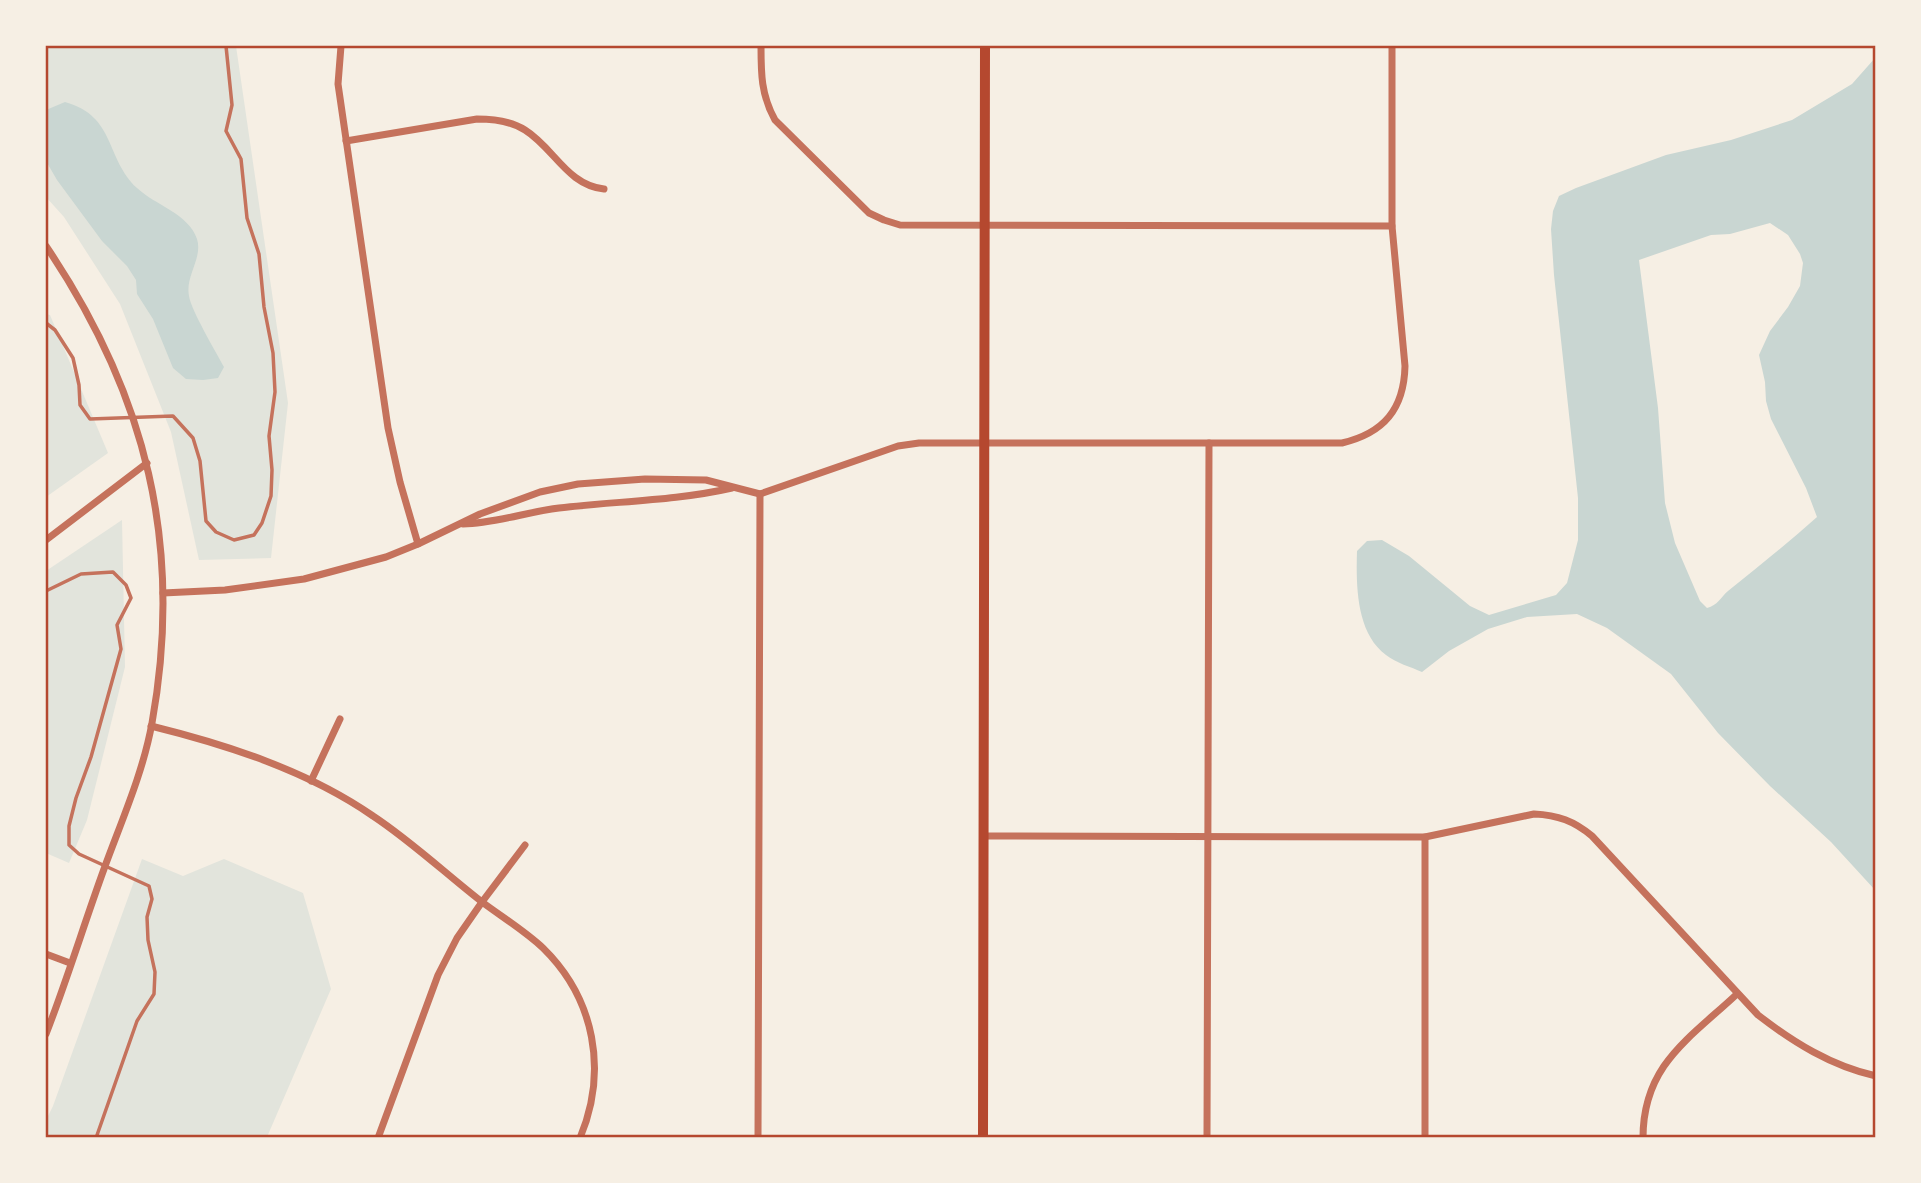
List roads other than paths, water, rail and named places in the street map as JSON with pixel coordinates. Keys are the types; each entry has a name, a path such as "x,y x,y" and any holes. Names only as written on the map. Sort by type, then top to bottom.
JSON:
{"main road":[{"path":"983,1138 985,46"}],"street":[{"path":"341,46 338,84 388,428 418,544"},
{"path":"761,46 762,89 775,120 869,213 900,225 1392,226"},
{"path":"163,593 225,590 304,579 386,557 480,514 540,492 578,484 706,480 760,494 898,446 919,443 1342,443 1370,433 1392,414 1405,383 1392,226 1392,46"},
{"path":"346,141 477,119 509,122 536,138 573,177 585,184 604,189"},
{"path":"46,246 96,327 134,417 146,463 161,547 163,593 152,726 135,782 46,1034"},
{"path":"1207,1138 1209,443"},
{"path":"46,540 146,463"},
{"path":"459,524 483,523 558,508 696,496 733,487"},
{"path":"758,1138 760,494"},
{"path":"311,781 340,719"},
{"path":"152,726 209,740 311,781 374,816 541,946 573,985 586,1012 593,1036 595,1075 590,1111 580,1138"},
{"path":"983,836 1425,837 1534,814 1551,814 1567,819 1592,836 1758,1015 1814,1053 1875,1076"},
{"path":"1425,837 1425,1138"},
{"path":"378,1138 438,975 457,938 525,845"},
{"path":"46,954 70,963"},
{"path":"1643,1138 1646,1102 1661,1068 1671,1055 1737,994"}],"lane":[{"path":"46,323 55,330 73,358 80,405 90,419 173,416 193,438 200,461 206,521 216,532 234,540 254,535 262,523 271,496 269,436 275,392 274,353 264,307 259,254 247,218 242,159 226,131 232,105 226,46"},
{"path":"46,591 81,574 113,572 126,585 131,598 117,625 121,649 69,826 69,845 79,854 149,886 152,899 147,918 148,940 155,972 153,993 137,1021 96,1138"}]}
